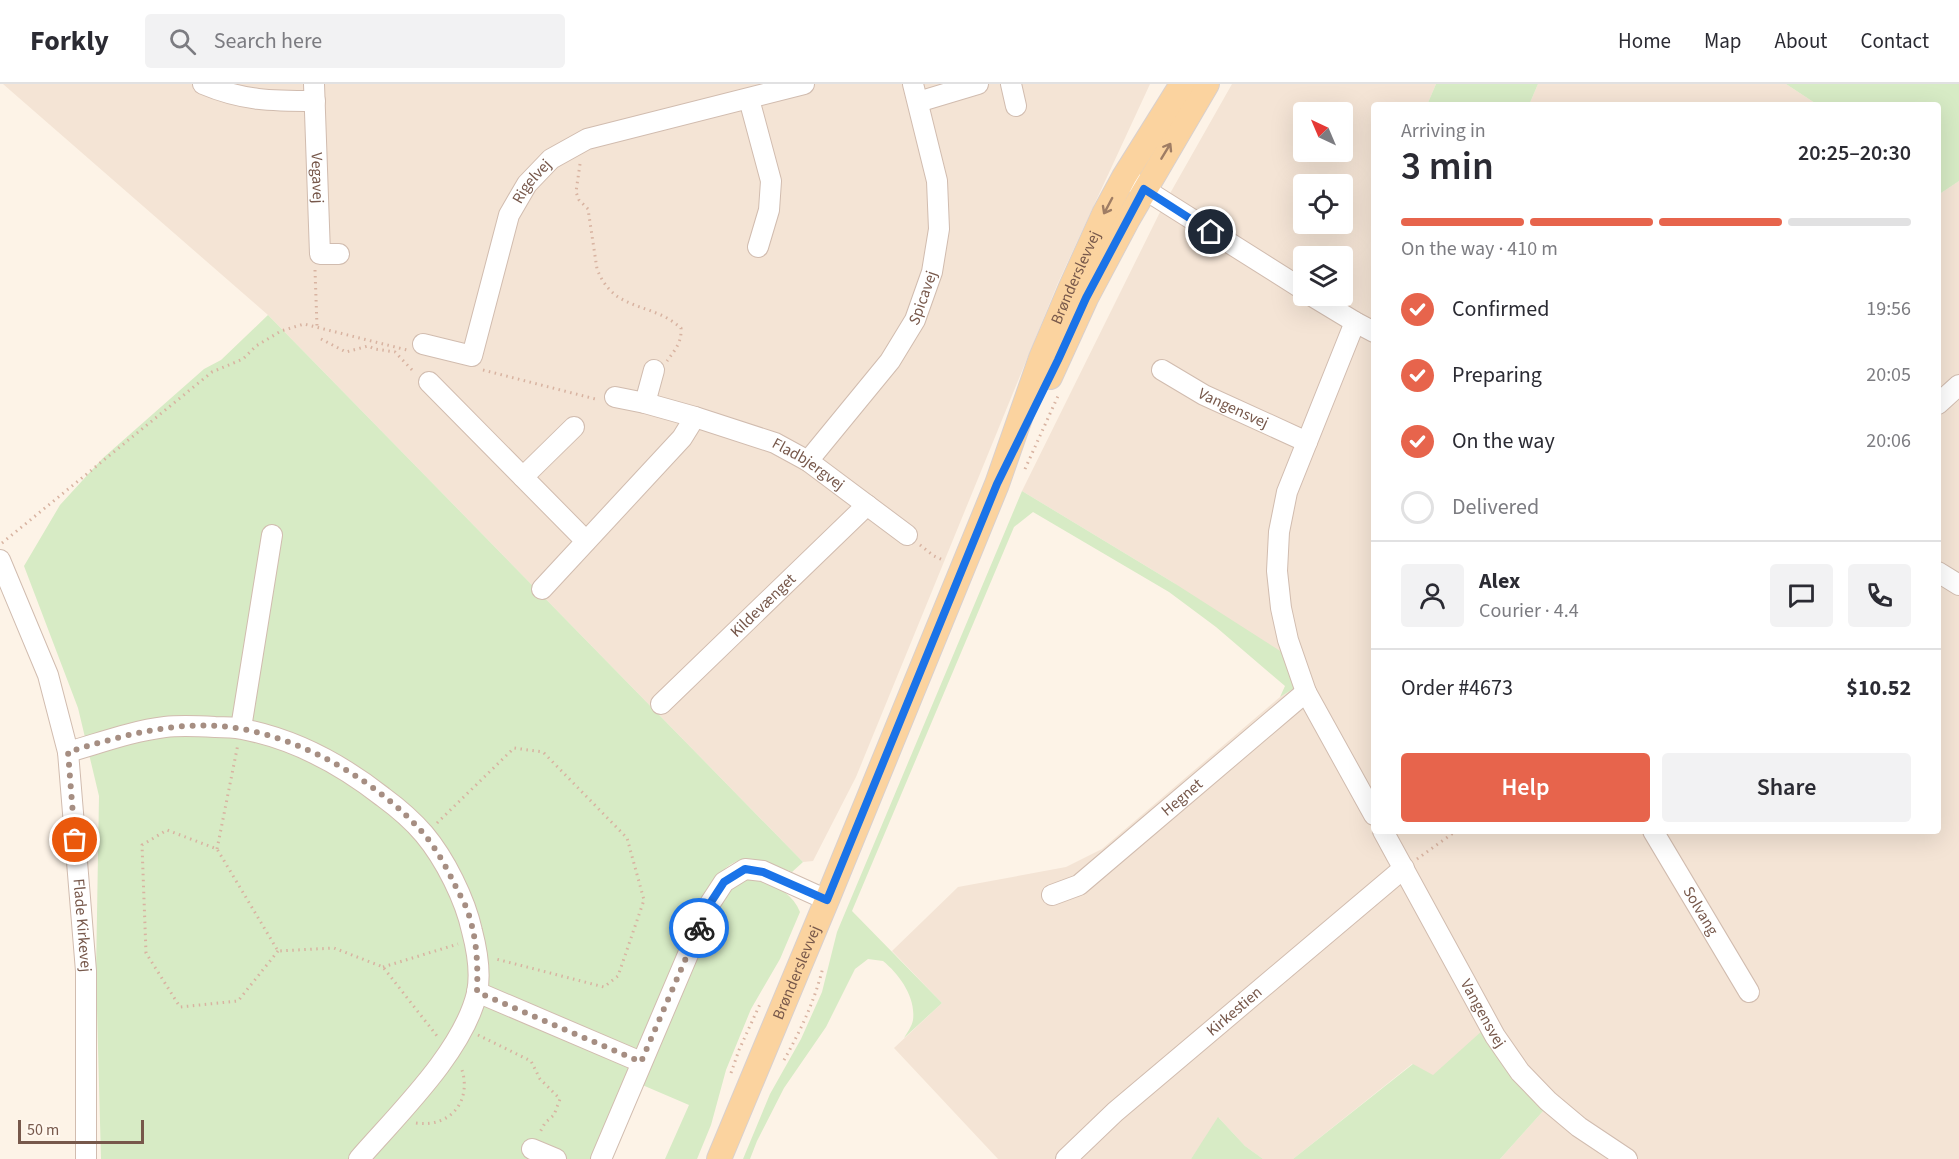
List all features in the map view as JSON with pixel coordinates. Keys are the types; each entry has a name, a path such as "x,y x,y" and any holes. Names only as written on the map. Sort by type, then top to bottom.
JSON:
{"main road":[{"name":"Brønderslevvej","path":"719,1159 997,484 1058,360 1134,183 1182,84"},
{"name":"Brønderslevvej","path":"1134,183 1207,84"}],"street":[{"path":"203,84 224,93 264,101 315,93"},
{"name":"Rigelvej","path":"416,347 472,356 509,215 526,184 551,159 587,139 804,84"},
{"name":"Spicavej","path":"808,461 890,361 915,320 932,272 939,229 937,182 916,93 978,84"},
{"path":"1011,84 1016,106"},
{"name":"Vegavej","path":"315,93 330,254"},
{"path":"749,99 771,181 769,210 758,247"},
{"path":"1134,183 1293,283"},
{"path":"1329,306 1371,330"},
{"path":"1355,322 1287,492 1279,532 1277,571 1281,608 1288,640 1306,692 1371,810"},
{"path":"645,403 654,370"},
{"name":"Vangensvej","path":"1162,370 1204,395 1307,442"},
{"path":"429,382 586,541"},
{"path":"1941,401 1959,385"},
{"name":"Fladbjergvej","path":"615,397 695,417 775,443 808,461 907,535"},
{"path":"542,589 682,438 695,417"},
{"path":"523,477 574,427"},
{"name":"Kildevænget","path":"661,704 867,505"},
{"path":"241,728 272,535"},
{"name":"Flade Kirkevej","path":"0,560 48,675 68,752 86,971 87,1159"},
{"path":"1941,575 1959,585"},
{"name":"Hegnet","path":"1052,895 1079,885 1306,692"},
{"path":"68,752 122,736 165,727 241,728 289,742 325,757 366,784 401,811 425,834 468,910 476,946 477,992 463,1027 449,1052 359,1159"},
{"name":"Vangensvej","path":"1385,834 1496,1036 1520,1072 1548,1101 1579,1127 1627,1159"},
{"name":"Solvang","path":"1655,834 1749,992"},
{"name":"Kirkestien","path":"1066,1159 1115,1112 1404,868"},
{"path":"601,1159 709,905 724,882 745,869 763,872 827,900"},
{"path":"477,992 641,1062"},
{"path":"532,1149 556,1159"}],"path":[{"path":"576,146 582,155 576,192 579,200 588,208 600,277 615,297 664,316 681,328 682,336 679,344 660,370 654,370"},
{"path":"317,327 315,265 330,254"},
{"path":"0,545 212,372 243,359 256,346 281,331 304,324 416,347"},
{"path":"321,339 346,352 368,346 375,350 395,352 423,382 429,382"},
{"path":"478,369 611,403 615,397"},
{"path":"1025,469 1062,386"},
{"path":"907,535 934,556 949,563"},
{"path":"217,849 241,728"},
{"path":"383,968 476,946 604,987 618,976 644,900 627,838 543,752 514,748 425,834"},
{"path":"278,951 217,849 167,830 142,845 146,953 180,1006 238,1001 278,951 334,948 383,968 462,1068 465,1079 465,1089 457,1108 442,1120 433,1124 414,1123 398,1114"},
{"path":"1404,868 1452,834"},
{"path":"782,1064 798,1036 817,990 824,960"},
{"path":"463,1027 531,1061 540,1079 560,1099 554,1115 544,1123 532,1149"}],"shaded area":[{"path":"3,84 1150,84 1058,283 856,777 813,861 803,862 268,315"},
{"path":"1232,84 1436,84 1428,102 1371,102 1371,834 1941,834 1941,193 1959,181 1959,1159 1500,1159 1544,1110 1433,1076 1412,1064 1293,1159 1263,1159 1245,1146 1219,1118 1191,1159 998,1159 894,1048 942,1003 892,951 958,887 1066,867 1102,849 1280,697 1298,686 1174,583 1022,491 1164,204"},
{"path":"1538,84 1786,84 1813,102 1530,102"}],"green space":[{"path":"1436,84 1538,84 1530,102 1428,102"},
{"path":"1786,84 1959,84 1959,181 1941,193 1941,102 1813,102"},
{"path":"268,315 803,862 792,872 754,860 736,862 727,867 707,889 593,1159 101,1159 96,973 99,796 78,708 24,566 60,505 103,458 204,369 221,360"},
{"path":"1022,491 1174,583 1285,654 1298,686 1280,697 1285,686 1216,627 1169,592 1033,512 1014,527 852,911 942,1003 904,1038 912,1022 913,1011 909,995 900,979 883,961 868,959 855,969 826,1027 784,1088 750,1159 743,1159 770,1094 801,1039 822,992 837,932"},
{"path":"747,877 771,884 785,892 800,912 780,959 751,1009 726,1070 711,1125 697,1159 665,1159 689,1105 640,1084 714,911 731,885"},
{"path":"1483,1030 1544,1110 1500,1159 1293,1159 1413,1064 1433,1075"},
{"path":"1218,1117 1245,1146 1263,1159 1191,1159"}],"way so far":[{"path":"75,840 68,752 122,736 165,727 241,728 289,742 325,757 366,784 401,811 425,834 468,910 478,954 477,992 641,1062 699,928"}],"route":[{"path":"699,928 709,905 724,882 745,869 763,872 827,900 997,484 1086,298 1144,189 1211,232"}]}
